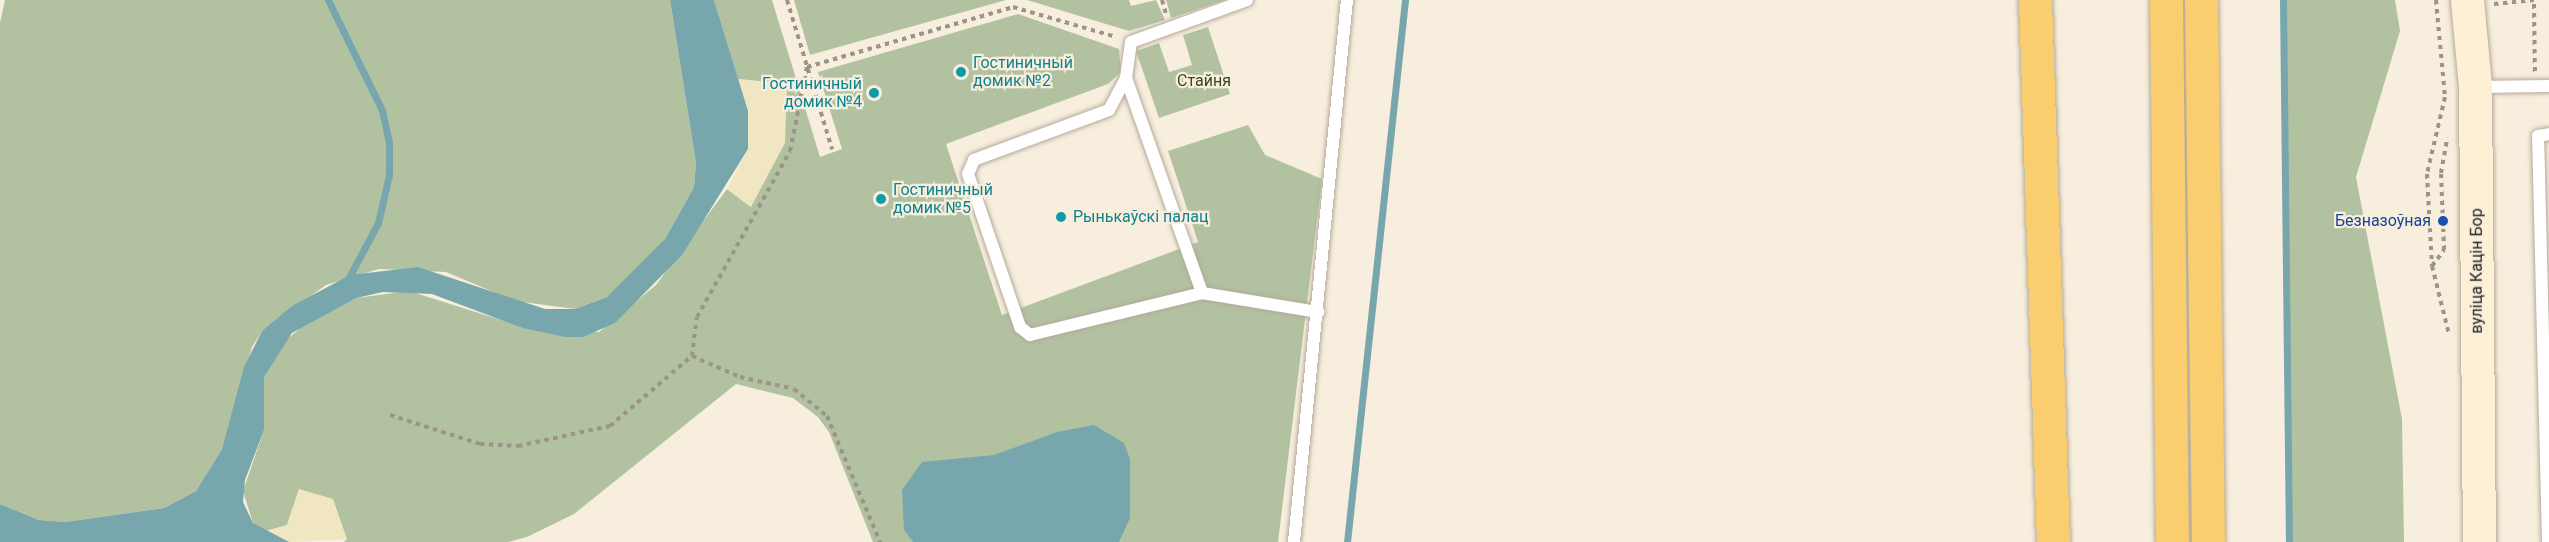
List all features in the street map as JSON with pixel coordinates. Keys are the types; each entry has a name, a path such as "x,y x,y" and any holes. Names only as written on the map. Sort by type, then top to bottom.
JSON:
{"highway":[{"path":"2035,0 2053,542"},
{"path":"2166,0 2172,542"},
{"path":"2201,0 2208,542"}],"main road":[{"name":"вуліца Кацін Бор","path":"2477,2 2475,87 2479,542"}],"lane":[{"path":"1247,0 1131,42 1126,78 1109,110 974,160 969,167 1020,327 1030,335 1042,336 1202,293 1318,312"},
{"path":"1294,542 1347,0"},
{"path":"1126,78 1202,293"},
{"path":"2475,87 2549,86"},
{"path":"2548,542 2538,136 2549,134"}],"path":[{"path":"787,0 832,149"},
{"path":"2436,0 2445,97 2428,185 2432,266 2452,346"},
{"path":"2477,2 2534,2 2535,86"},
{"path":"807,66 1013,7 1131,42"},
{"path":"390,416 480,444 518,446 610,426 692,356 697,317 790,151 807,66"},
{"path":"692,356 740,377 794,389 828,416 879,542"}],"green space":[{"path":"5,0 670,0 696,163 694,187 665,239 639,270 607,297 575,309 515,301 446,272 379,269 326,285 262,331 252,347 222,449 196,491 164,508 65,522 39,520 0,504 0,23"},
{"path":"714,0 772,0 820,157 842,149 818,72 1018,14 1119,49 1121,72 1108,84 946,144 1002,315 1198,242 1168,151 1248,125 1265,155 1322,179 1278,542 873,542 829,432 818,417 793,398 736,384 574,514 527,537 508,542 344,542 347,539 299,490 287,525 266,531 253,523 243,491 264,430 264,377 278,347 311,319 356,298 409,291 501,320 599,332 656,285 727,189 751,207 787,84 738,79"},
{"path":"794,0 1006,0 810,55"},
{"path":"1027,0 1129,0 1131,6 1156,0 1165,20 1129,31"},
{"path":"1166,0 1225,0 1171,18"},
{"path":"2281,0 2395,0 2400,31 2356,177 2402,419 2404,542 2288,542"},
{"name":"Стайня","path":"1208,27 1230,94 1159,118 1136,51 1159,43 1169,72 1192,65 1183,35"}],"sand":[{"path":"738,79 787,84 785,143 751,207 727,189 748,149 748,111"},
{"path":"299,489 333,499 347,539 289,542 266,531 287,525"}],"water":[{"path":"670,0 714,0 748,111 748,149 682,255 615,323 583,337 565,337 523,328 432,294 383,292 356,298 292,333 264,377 264,430 245,480 243,502 253,523 289,542 0,542 0,504 39,520 65,522 164,508 196,491 222,449 244,367 262,331 292,306 350,275 418,267 545,309 575,309 607,297 665,239 694,187 696,163"},
{"path":"1094,425 1124,443 1130,459 1130,518 1119,542 913,542 904,530 902,490 922,462 994,455 1057,432"}],"waterway":[{"path":"328,0 382,110 389,142 389,175 378,223 347,281"},
{"path":"1347,542 1405,0"},
{"path":"2283,0 2289,542"}],"place":[{"name":"Гостиничный домик №2","path":"961,72"},
{"name":"Гостиничный домик №4","path":"874,93"},
{"name":"Гостиничный домик №5","path":"881,199"},
{"name":"Рынькаўскi палац","path":"1061,217"},
{"name":"Безназоўная","path":"2443,221"}]}
